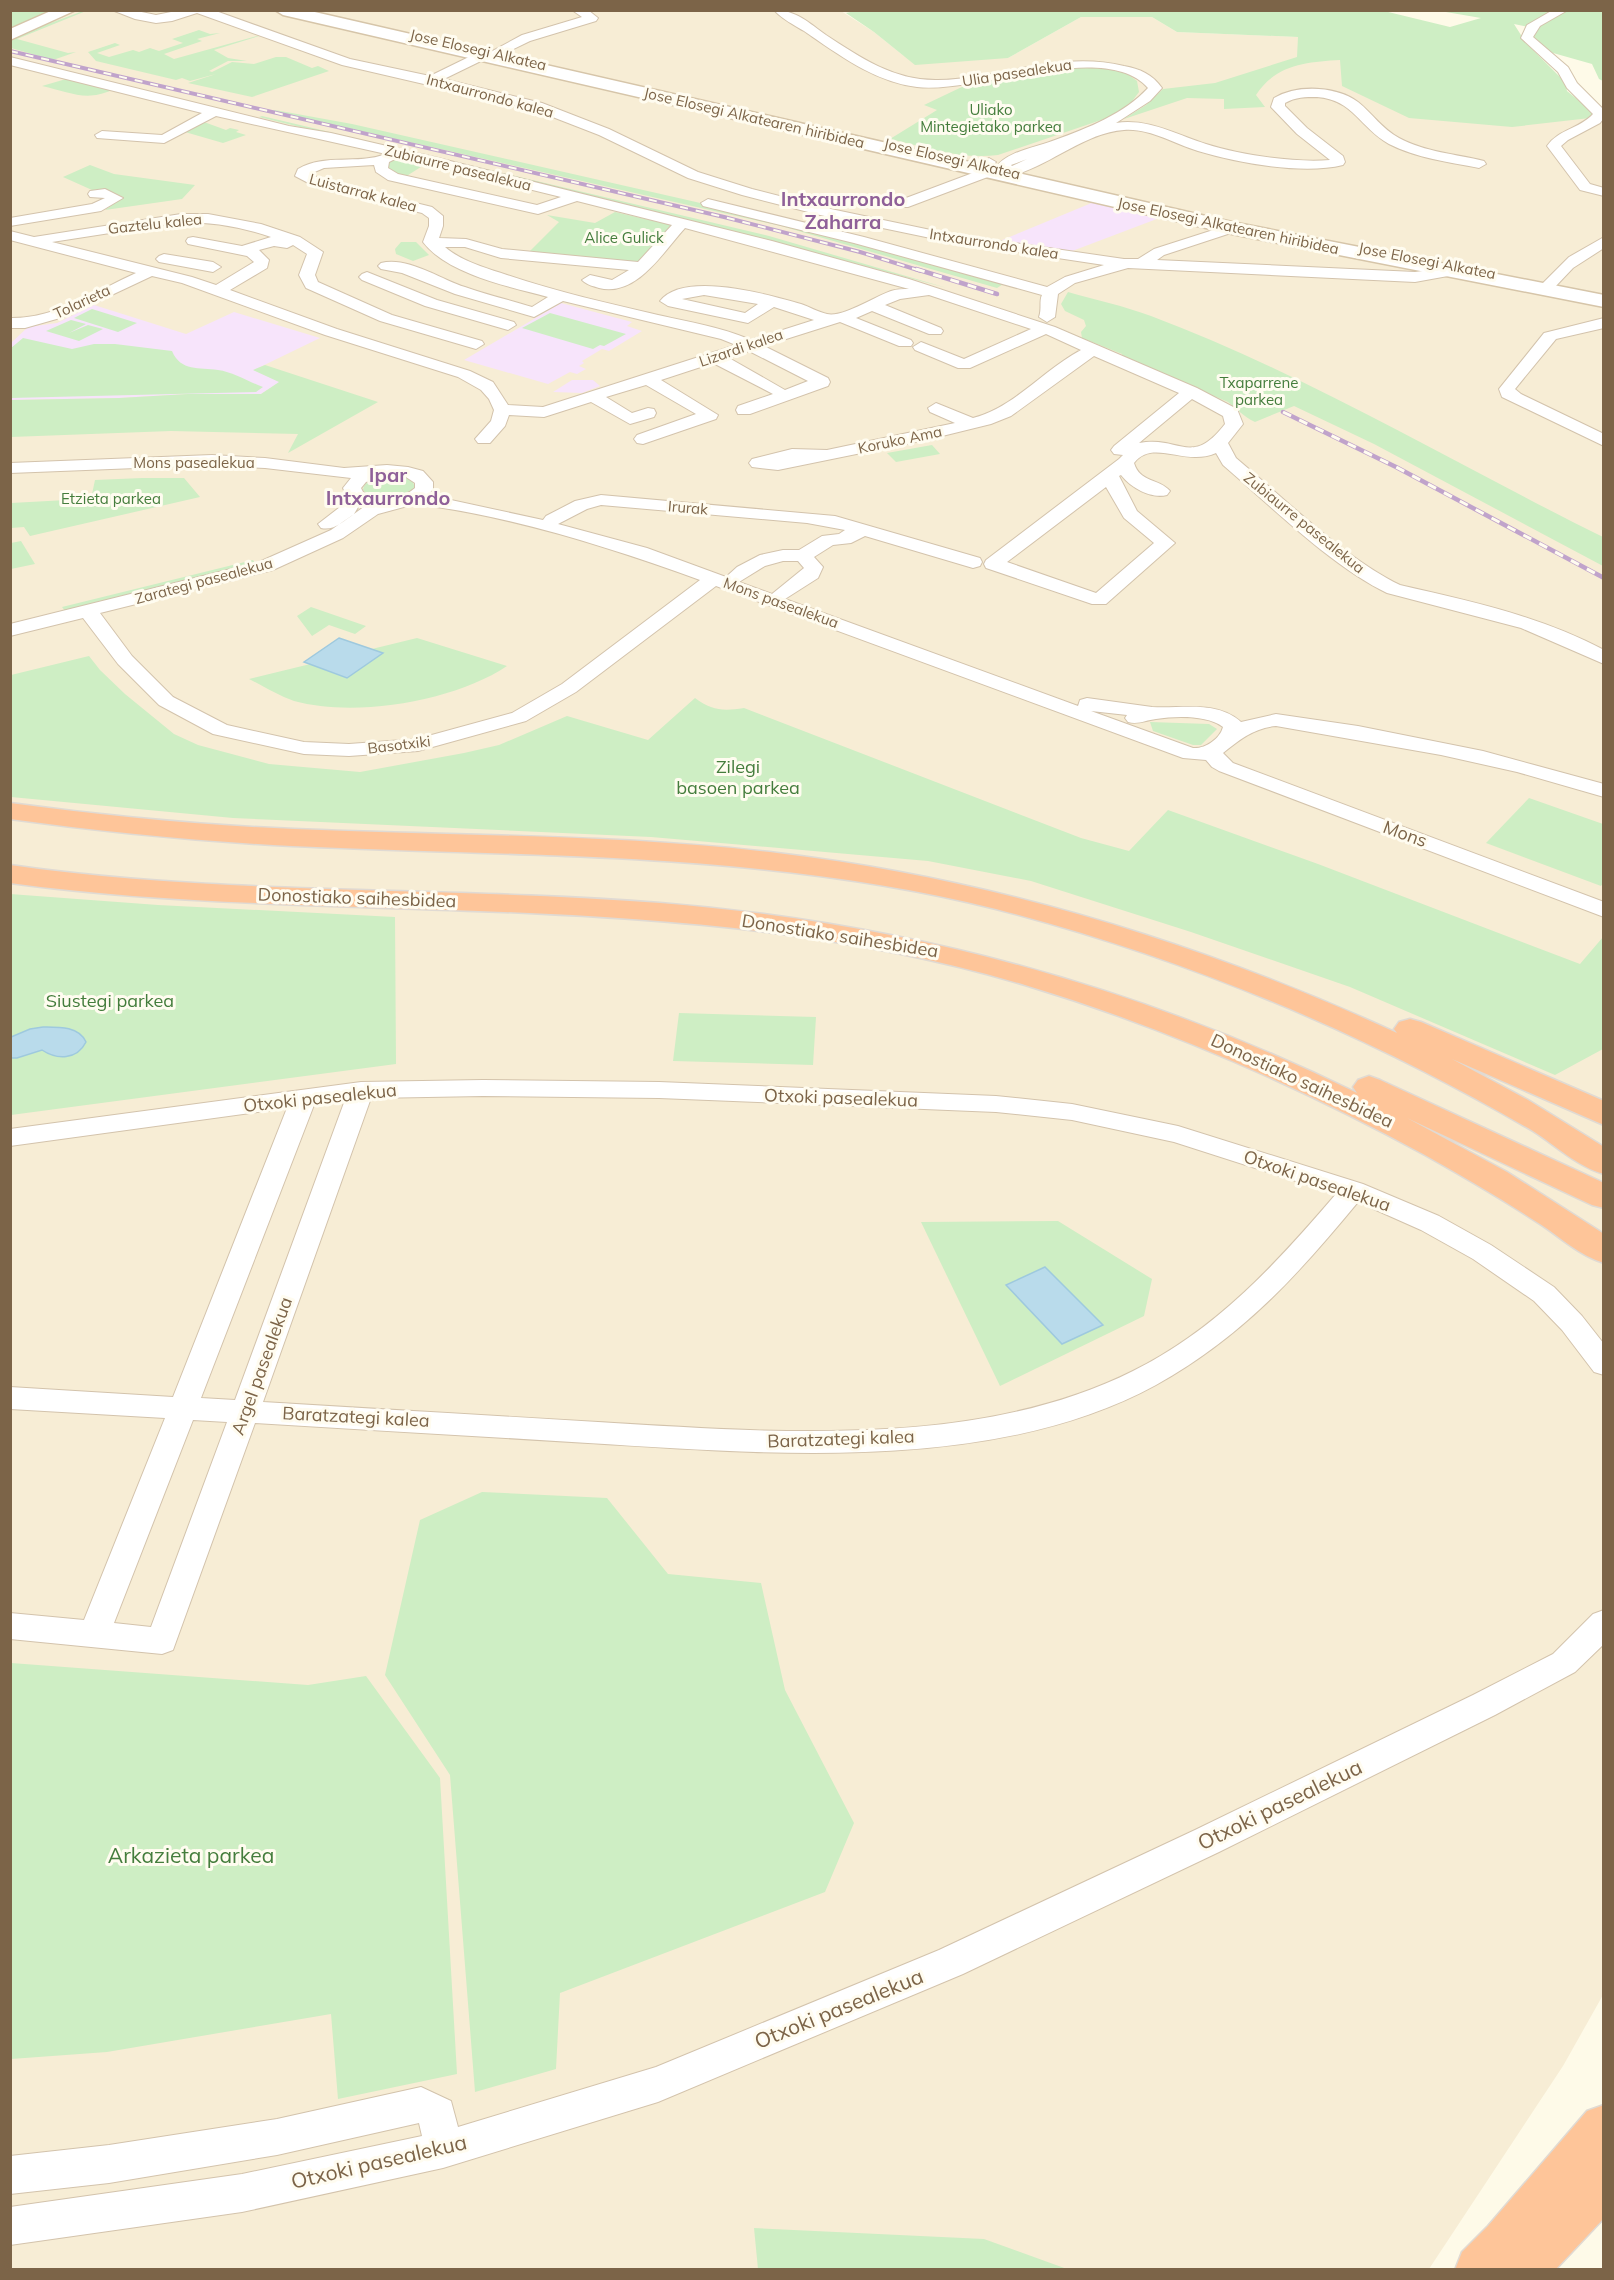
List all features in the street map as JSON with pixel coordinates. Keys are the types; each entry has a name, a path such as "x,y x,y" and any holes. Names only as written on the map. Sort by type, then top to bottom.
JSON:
{"highway":[{"path":"10,811 93,822 223,834 706,855 847,870 981,897 1149,946 1207,966 1334,1016 1459,1075 1522,1111 1604,1163"},
{"name":"Donostiako saihesbidea","path":"10,874 180,891 541,904 662,912 812,927 934,951 1029,975 1112,1000 1267,1062 1341,1097 1485,1173 1544,1209 1604,1251"},
{"path":"981,897 1020,900 1114,925 1286,981 1420,1033 1604,1114"},
{"path":"812,927 877,929 951,943 1049,965 1131,989 1218,1020 1320,1063 1604,1197"},
{"path":"1420,1033 1604,1121"},
{"path":"1480,2270 1506,2244 1604,2128"},
{"path":"1520,2270 1604,2182"}],"main road":[{"path":"10,35 68,10"},
{"name":"Jose Elosegi Alkatearen hiribidea","path":"284,10 982,165 1369,265 1451,271 1604,301"},
{"name":"Jose Elosegi Alkatea","path":"303,10 487,55"},
{"name":"Jose Elosegi Alkatea","path":"982,165 1012,165 1249,226 1451,271 1604,295"}],"street":[{"path":"118,10 158,21 171,19 194,10"},
{"name":"Intxaurrondo kalea","path":"200,10 340,60 537,106 604,132 693,175 809,208 821,197 845,205 833,214 979,243 1121,264 1142,263 1349,276 1369,265 1415,277 1451,271"},
{"path":"432,80 526,38 592,18 578,10"},
{"name":"Ulia pasealekua","path":"780,10 890,78 905,82 957,83 1046,65 1082,63 1116,67 1151,80 1155,88 1149,97 1134,109 1033,153 1012,165"},
{"path":"1562,10 1531,26 1527,32 1527,38 1563,70 1572,85 1600,114 1590,125 1561,139 1554,146 1585,187 1604,192"},
{"path":"10,66 11,61"},
{"name":"Zubiaurre pasealekua","path":"11,61 681,223 942,291 1024,318 1056,320"},
{"path":"10,72 43,69"},
{"path":"1012,165 1110,129 1129,126 1144,128 1223,153 1322,166 1333,165 1338,162 1338,159 1302,131 1278,107 1278,101 1286,97 1312,93 1334,95 1351,101 1395,142 1420,151 1479,157 1479,169 1470,180"},
{"path":"102,135 164,139 215,111"},
{"path":"382,161 398,153"},
{"name":"Luistarrak kalea","path":"430,242 436,226 436,216 427,210 321,184 302,176 303,172 316,165 382,161 381,169 393,177 538,210 575,197"},
{"path":"903,204 982,165"},
{"path":"10,222 96,208 116,198 105,193 95,194"},
{"path":"708,203 859,240 1056,320"},
{"path":"10,228 122,209"},
{"name":"Gaztelu kalea","path":"30,241 181,218 208,218 256,227 295,240 313,249 314,261 307,275 311,285 340,300 386,318 476,344"},
{"path":"590,280 609,285 616,284 640,267 681,223"},
{"path":"1142,263 1159,252 1232,228"},
{"path":"10,235 219,290 331,332 464,374 487,386 497,398 502,410 499,422 484,439"},
{"path":"193,241 249,252 261,260 262,265 219,290"},
{"path":"249,252 248,249 252,246 273,241 282,242 306,256"},
{"path":"1549,285 1571,260 1604,241"},
{"path":"640,267 501,253 466,243 430,242 433,248 447,258 494,277 726,335 822,382 741,407 720,411 652,378"},
{"path":"129,266 142,261 163,259 213,267"},
{"name":"Intxaurrondo kalea","path":"724,313 668,301 675,295 699,290 771,302 828,317 913,345 964,365 1056,320 1060,285 1080,276 1121,264"},
{"path":"386,266 405,269 460,291 534,312 562,295"},
{"name":"Tolarieta","path":"10,323 26,324 49,318 151,271"},
{"path":"367,277 431,303 508,326"},
{"path":"431,303 494,277"},
{"name":"Zubiaurre pasealekua","path":"904,282 949,297 1056,320 1093,350 1223,407 1234,417 1234,424 1219,443 1229,461 1344,558 1377,581 1394,589 1473,606 1523,621 1570,640 1604,658"},
{"name":"Lizardi kalea","path":"502,410 544,412 750,346 828,317 873,306 903,292 979,302"},
{"path":"700,329 724,313 748,318 771,302"},
{"path":"873,306 935,331"},
{"path":"775,329 828,317"},
{"path":"1599,325 1550,336 1507,389 1508,393 1515,398 1604,441"},
{"name":"Koruko Ama","path":"827,455 972,424 1005,412 1078,358 1093,350"},
{"path":"716,357 777,390"},
{"path":"643,439 710,415 652,378"},
{"path":"1046,512 1191,392"},
{"path":"594,397 630,419 648,413"},
{"name":"Koruko Ama","path":"936,408 972,424"},
{"path":"1110,475 1119,499 1134,521 1166,543 1099,600 993,564 1110,475 1137,449 1153,447 1201,452 1219,443"},
{"name":"Mons pasealekua","path":"10,468 212,460 265,463 344,473 408,472 417,474 428,480 442,495 552,520 645,545 724,578 1141,736"},
{"path":"1125,463 1126,469 1135,479 1161,491"},
{"name":"Mons pasealekua","path":"10,473 170,466 231,467 318,476 343,481 367,502 386,504"},
{"name":"Zarategi pasealekua","path":"10,616 257,556 295,542 321,529 348,510 360,478 376,472"},
{"path":"386,504 428,480"},
{"name":"Mons pasealekua","path":"428,480 445,502 520,519 781,594 1052,695 1106,707 1149,712"},
{"name":"Irurak","path":"552,520 581,505 601,500 828,530 844,539 854,531 866,530 973,562"},
{"name":"Zarategi pasealekua","path":"10,630 266,566 337,534 372,510 386,504"},
{"name":"Irurak","path":"803,556 828,530"},
{"path":"724,578 760,561 782,554 803,556 814,567 811,574 781,594"},
{"name":"Basotxiki","path":"88,611 125,660 166,701 220,730 304,748 349,750 418,745 519,717 569,688 724,578"},
{"path":"1232,735 1234,726 1231,722 1222,717 1204,714 1149,712 1138,716 1132,722 1132,727 1141,736 1190,754 1212,753 1232,735 1254,723 1284,721 1451,751 1562,777 1604,791"},
{"name":"Mons","path":"1212,753 1219,763 1226,767 1604,910"},
{"name":"Otxoki pasealekua","path":"10,1138 361,1090 483,1088 659,1090 996,1104 1072,1112 1178,1134 1354,1190 1430,1223 1482,1252 1544,1294 1572,1323 1604,1365"},
{"name":"Argel pasealekua","path":"96,1633 162,1641 361,1090"},
{"path":"10,1626 96,1633 304,1098"},
{"name":"Baratzategi kalea","path":"10,1382 186,1400 245,1411 757,1442 873,1440 948,1435 1024,1420 1098,1399 1144,1378 1222,1329 1281,1275 1354,1190"},
{"name":"Baratzategi kalea","path":"10,1398 186,1400"},
{"name":"Otxoki pasealekua","path":"10,2226 242,2193 443,2150 658,2084 951,1962 1208,1841 1484,1706 1564,1663 1604,1623"},
{"path":"10,2175 110,2164 277,2137 420,2104 438,2114 443,2150"}],"shaded area":[{"path":"11,11 841,11 874,32 904,56 1008,58 1081,17 1152,17 1177,32 1298,37 1341,60 1603,117 1603,1995 1563,2066 1429,2269 11,2270"},
{"path":"1094,202 1162,217 1067,253 995,243"},
{"path":"561,303 632,322 627,326 642,331 609,351 602,349 582,361 584,363 579,366 586,369 577,374 570,372 548,384 464,360"},
{"path":"94,305 186,334 234,312 320,338 254,370 280,382 261,394 11,400 11,343 28,327 57,323"},
{"path":"572,380 593,380 600,386 582,393 553,392"}],"green space":[{"path":"11,10 54,11 11,28"},
{"path":"859,10 1380,10 1450,27 1481,18 1440,11 1603,11 1603,81 1599,79 1592,64 1546,51 1532,40 1534,28 1514,24 1526,43 1565,82 1567,91 1599,117 1512,127 1409,118 1342,86 1340,60 1304,64 1273,77 1256,95 1265,107 1224,109 1224,99 1187,98 1124,119 1146,105 1163,89 1215,83 1297,57 1298,37 1177,32 1152,17 1081,17 1008,58 915,65 846,13"},
{"path":"86,11 17,39 68,53 76,52 53,60 11,48 10,38"},
{"path":"199,30 210,34 220,33 197,39 202,41 164,54 174,59 259,36 214,50 228,58 247,61 228,61 209,71 212,72 232,62 254,64 276,57 286,57 312,68 318,66 329,71 252,97 188,83 216,74 190,81 182,78 176,80 96,61 88,52 115,43 120,45 97,53 109,57 133,50 139,52 150,48 159,51 183,43 172,39"},
{"name":"Uliako Mintegietako parkea","path":"1095,66 1126,73 1137,81 1139,92 1127,108 1110,117 998,155 957,154 890,139 937,110 924,105 966,85 1030,72"},
{"path":"66,79 112,90 103,94 86,96 42,86"},
{"path":"272,111 352,124 696,202 1005,283 997,288 781,226"},
{"path":"259,117 769,236 947,288 766,240"},
{"path":"204,122 226,130 230,128 239,130 236,132 246,135 223,143 185,132"},
{"path":"397,159 424,165 405,177 389,169 389,162"},
{"path":"90,165 114,174 195,185 182,199 105,210 123,197 106,189 92,190 63,177"},
{"name":"Alice Gulick","path":"615,212 671,225 637,264 527,254 559,222 547,215 595,223"},
{"path":"401,242 416,242 429,255 413,261 396,254 395,249"},
{"name":"Txaparrene parkea","path":"1068,292 1141,312 1209,339 1380,421 1603,537 1603,566 1374,444 1294,406 1255,422 1228,402 1123,358 1122,354 1082,338 1081,332 1086,326 1084,320 1065,311 1061,304"},
{"path":"92,309 137,323 118,332 74,318"},
{"path":"550,313 626,334 604,346 600,345 593,349 522,328"},
{"path":"71,320 86,324 69,333 88,325 103,329 79,341 46,331"},
{"path":"23,338 72,349 94,344 115,344 172,351 180,362 191,367 224,371 263,387 256,392 11,398 11,348"},
{"path":"265,365 378,402 288,453 298,434 171,431 11,437 11,400 261,394 279,382 253,370"},
{"path":"932,445 940,454 896,462 887,453"},
{"path":"386,475 405,476 412,479 415,488 396,498 389,499 374,498 363,490 369,481"},
{"name":"Etzieta parkea","path":"184,478 200,497 30,536 24,527 11,528 11,503 85,499 85,495 92,494 95,480"},
{"path":"21,541 35,564 11,569 11,543"},
{"path":"253,560 256,565 66,612 62,607"},
{"path":"311,607 366,626 355,634 329,625 312,636 297,616"},
{"path":"417,638 507,666 460,689 433,697 375,707 319,706 294,701 249,679"},
{"name":"Zilegi basoen parkea","path":"89,656 125,694 174,734 198,745 269,764 360,772 499,745 567,716 648,740 695,698 718,709 744,708 1081,838 1129,851 1168,810 1318,864 1580,964 1603,937 1603,1049 1555,1075 1350,987 1191,932 1031,881 928,861 651,837 233,818 11,797 11,675"},
{"path":"1150,722 1209,724 1217,729 1201,745 1193,745 1153,731"},
{"path":"1529,798 1603,824 1604,882 1601,886 1486,843"},
{"name":"Siustegi parkea","path":"10,894 158,905 395,917 396,1064 11,1115"},
{"path":"679,1013 816,1017 813,1065 673,1061"},
{"path":"1058,1221 1152,1279 1144,1316 1000,1386 921,1222"},
{"path":"482,1492 607,1498 668,1574 761,1583 785,1690 854,1823 825,1892 560,1993 556,2069 475,2092 450,1775 385,1675 420,1520"},
{"name":"Arkazieta parkea","path":"11,1663 308,1685 366,1676 440,1778 457,2074 338,2099 331,2014 107,2052 11,2059"},
{"path":"754,2228 984,2239 1067,2269 758,2269"}],"water":[{"path":"339,638 383,653 347,678 304,662"},
{"path":"43,1027 73,1030 86,1042 72,1055 54,1056 42,1050 11,1058 11,1037 30,1029"},
{"path":"1045,1267 1103,1325 1062,1344 1006,1285"}],"railway":[{"path":"10,51 724,217 860,252 921,271"},
{"path":"916,269 997,294"},
{"path":"1283,412 1396,467 1604,578"}],"district":[{"name":"Intxaurrondo Zaharra","path":"843,210"},
{"name":"Ipar Intxaurrondo","path":"388,486"}]}
